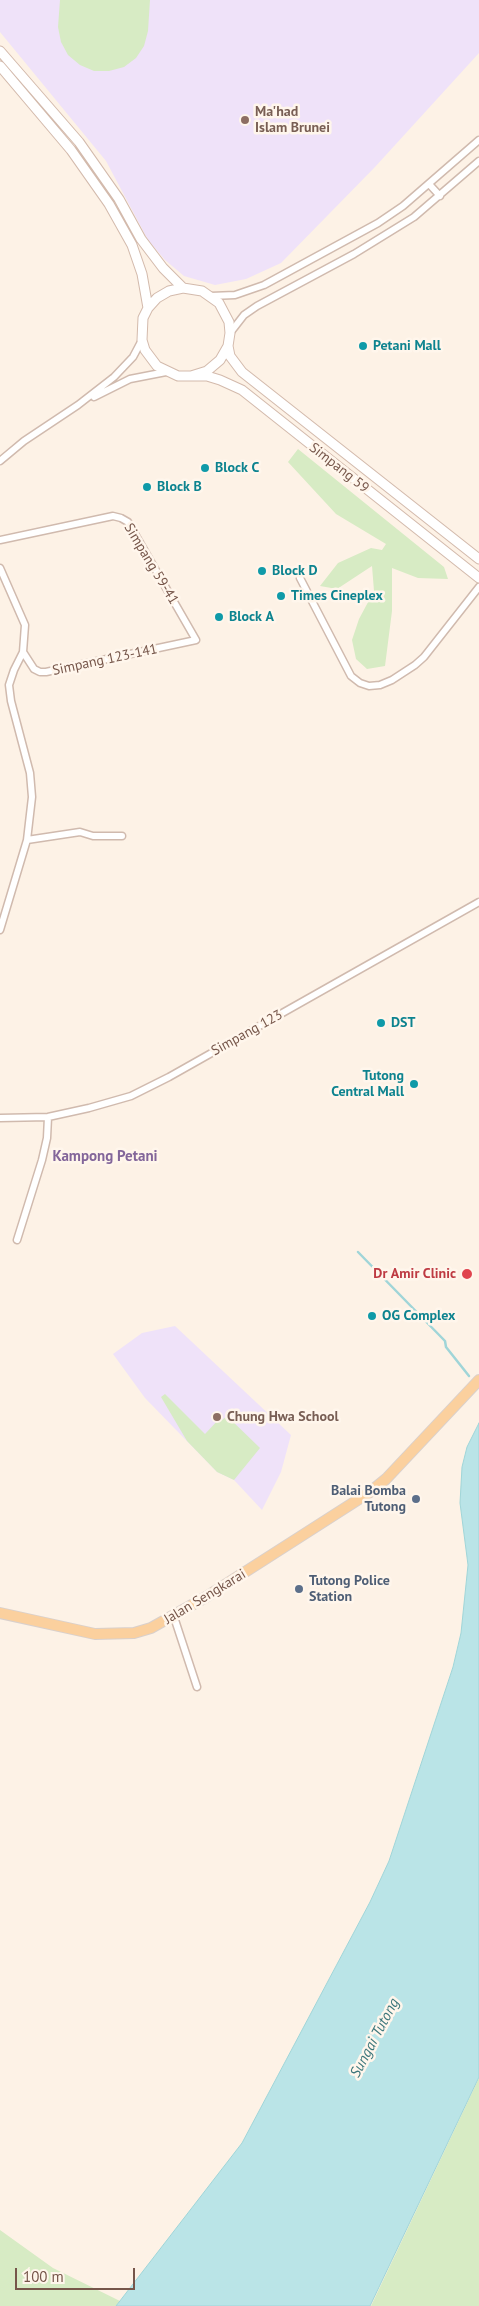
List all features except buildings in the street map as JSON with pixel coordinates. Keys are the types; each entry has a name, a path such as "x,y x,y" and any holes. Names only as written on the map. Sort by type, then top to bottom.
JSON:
{"main road":[{"name":"Jalan Sengkarai","path":"0,1613 95,1634 134,1633 151,1628 174,1617 346,1508 386,1479 479,1380"}],"street":[{"path":"0,51 79,142 119,199 141,239 163,268 183,288"},
{"path":"0,66 71,150 109,204 135,252 142,274 148,308"},
{"path":"211,296 235,295 264,285 378,223 403,206 479,140"},
{"path":"230,333 244,315 257,306 386,236 440,196 479,161"},
{"path":"429,184 440,196"},
{"path":"183,288 202,291 211,296 225,312 230,333 228,346 220,360 207,371 191,376 178,376 166,372 150,358 142,340 141,329 148,308 157,298 169,291 183,288"},
{"path":"0,461 24,441 78,405 125,366 142,340"},
{"name":"Simpang 59","path":"228,346 230,356 242,372 479,559"},
{"path":"78,405 130,378 166,372"},
{"name":"Simpang 59","path":"191,376 207,376 242,390 479,578"},
{"name":"Simpang 59-41","path":"0,540 113,516 121,518 128,522 196,640"},
{"path":"0,568 24,619 25,636 22,652 9,685 11,701 30,773 32,797 27,840 0,930"},
{"path":"300,578 351,676 360,683 369,686 380,685 392,680 420,661 479,588"},
{"name":"Simpang 123-141","path":"22,652 34,669 46,672 196,640"},
{"path":"27,840 80,832 93,836 122,836"},
{"name":"Simpang 123","path":"0,1118 48,1116 89,1108 131,1096 169,1077 479,902"},
{"path":"16,1240 42,1160 47,1138 48,1116"},
{"path":"174,1617 197,1687"}],"shaded area":[{"name":"Ma'had Islam Brunei","path":"0,0 479,0 479,53 375,167 281,263 246,279 215,285 184,276 165,260 148,240 106,161 0,32"},
{"name":"Chung Hwa School","path":"175,1326 291,1435 281,1472 262,1510 234,1480 217,1472 145,1398 113,1354 142,1333"}],"green space":[{"path":"60,0 150,0 148,31 144,46 136,58 124,67 109,71 94,71 80,65 68,55 61,42 58,27"},
{"path":"298,449 444,567 448,579 418,578 392,568 392,611 385,666 367,669 356,659 352,640 359,619 374,591 372,566 337,589 320,586 338,563 371,548 382,550 386,544 336,514 288,462"},
{"path":"165,1394 205,1434 220,1418 222,1420 227,1416 260,1448 234,1480 217,1472 187,1441 161,1397"},
{"path":"479,2078 479,2306 371,2306"},
{"path":"0,2230 53,2268 120,2301 116,2306 0,2306"}],"water":[{"name":"Sungai Tutong","path":"479,1423 479,2077 370,2306 116,2306 242,2143 370,1902 389,1861 453,1667 461,1633 468,1565 460,1503 462,1467 467,1447"}],"waterway":[{"path":"358,1252 445,1341 446,1347 469,1376"}],"place":[{"name":"Ma'had Islam Brunei","path":"245,120"},
{"name":"Petani Mall","path":"363,346"},
{"name":"Block C","path":"205,468"},
{"name":"Block B","path":"147,487"},
{"name":"Block D","path":"262,571"},
{"name":"Times Cineplex","path":"281,596"},
{"name":"Block A","path":"219,617"},
{"name":"DST","path":"381,1023"},
{"name":"Tutong Central Mall","path":"414,1084"},
{"name":"Dr Amir Clinic","path":"467,1274"},
{"name":"OG Complex","path":"372,1316"},
{"name":"Chung Hwa School","path":"217,1417"},
{"name":"Balai Bomba Tutong","path":"416,1499"},
{"name":"Tutong Police Station","path":"299,1589"}],"district":[{"name":"Kampong Petani","path":"105,1157"}]}
